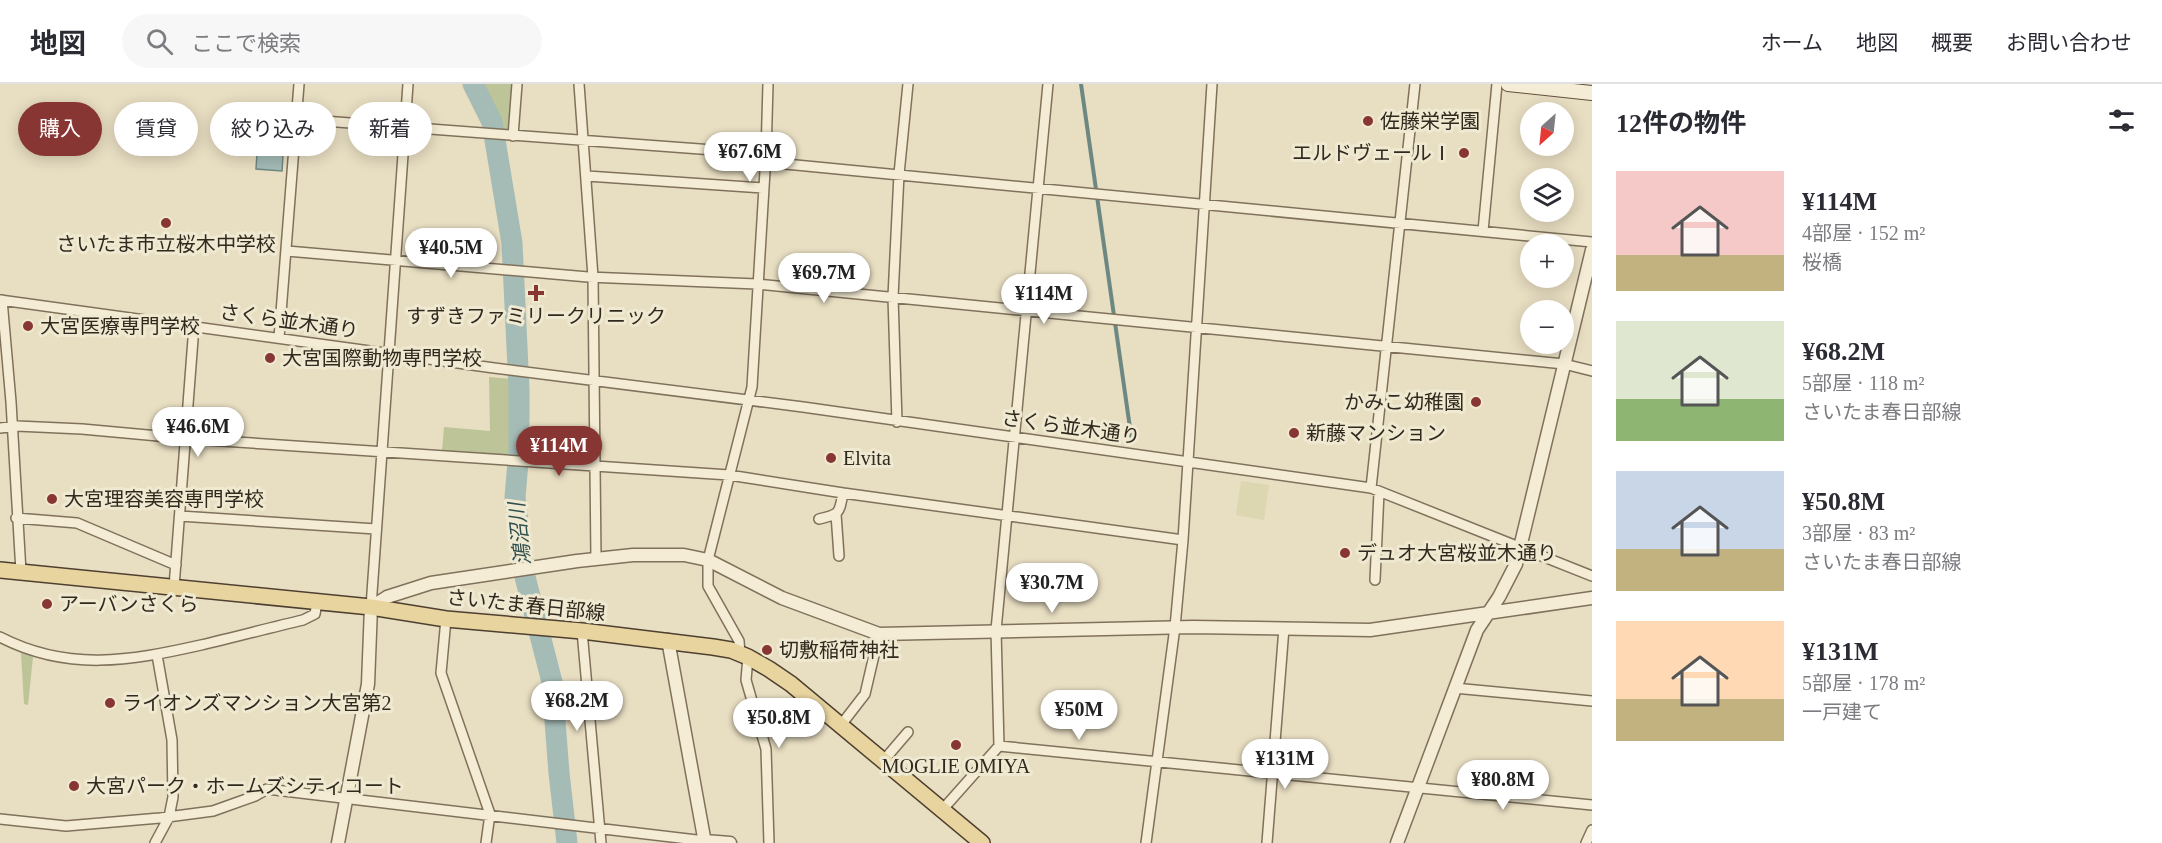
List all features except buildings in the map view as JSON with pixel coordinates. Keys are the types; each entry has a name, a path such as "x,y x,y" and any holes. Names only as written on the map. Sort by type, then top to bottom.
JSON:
{"main road":[{"path":"1508,84 1592,93"},
{"name":"さいたま春日部線","path":"0,570 371,607 446,619 713,646 744,655 791,684 982,843"}],"street":[{"path":"298,102 299,84"},
{"path":"407,102 408,84"},
{"path":"509,136 517,84"},
{"path":"579,84 593,277 596,559"},
{"path":"768,84 766,158 750,401 708,560 708,586 739,641 744,655 746,680 765,749 769,843"},
{"path":"897,422 893,297 899,174 908,84"},
{"path":"943,809 999,746 996,630 1048,84"},
{"path":"1146,843 1175,627 1183,540 1212,84"},
{"path":"1375,580 1375,490 1414,84"},
{"path":"1483,231 1497,84"},
{"path":"432,130 766,158 899,174 1592,242"},
{"path":"279,338 294,156"},
{"path":"338,843 368,684 376,529 403,156"},
{"path":"587,176 763,188"},
{"path":"1397,843 1477,630 1500,597 1516,564 1592,250"},
{"path":"287,251 593,277 758,284 1564,364 1592,371"},
{"path":"1,300 21,572"},
{"name":"さくら並木通り","path":"1,300 1188,461 1375,490 1592,576"},
{"path":"174,587 194,326"},
{"path":"0,428 11,426 82,429 729,475 1006,517 1183,540"},
{"path":"819,519 836,514 840,510 843,493"},
{"path":"836,514 839,556"},
{"path":"180,516 376,529"},
{"path":"16,518 77,523 176,565"},
{"path":"371,607 387,597 431,583 633,555 684,555 708,560 782,598 879,634 1175,627 1370,630 1487,615 1592,598"},
{"path":"0,637 39,652 68,659 114,661 157,655 303,620 315,614 317,602"},
{"path":"446,619 441,673 490,814 486,843"},
{"path":"1267,843 1284,628"},
{"path":"582,631 601,843"},
{"path":"841,725 865,694 879,634"},
{"path":"668,640 705,842"},
{"path":"155,843 169,817 173,797 172,740 157,655"},
{"path":"1454,688 1592,701"},
{"path":"884,760 908,732"},
{"path":"999,746 1272,775 1592,805"},
{"path":"0,819 66,826 169,817 213,811 255,796 267,789 490,814 600,830 730,843"},
{"path":"1586,843 1592,830"}],"shaded area":[{"path":"1241,481 1269,485 1264,520 1236,515"}],"green space":[{"path":"476,84 512,84 508,131 496,131 495,119"},
{"path":"489,377 512,379 514,457 442,451 444,427 490,431"},
{"path":"21,653 33,657 28,705 24,704"}],"water":[{"path":"257,156 283,156 282,171 256,169"}],"waterway":[{"name":"鴻沼川","path":"473,84 492,122 512,243 519,389 519,450 515,497 524,573 552,682 567,843"},
{"path":"1081,84 1132,442"}],"place":[{"name":"佐藤栄学園","path":"1368,121"},
{"name":"エルドヴェールⅠ","path":"1464,153"},
{"name":"さいたま市立桜木中学校","path":"166,223"},
{"name":"すずきファミリークリニック","path":"536,293"},
{"name":"大宮医療専門学校","path":"28,326"},
{"name":"大宮国際動物専門学校","path":"270,358"},
{"name":"かみこ幼稚園","path":"1476,402"},
{"name":"新藤マンション","path":"1294,433"},
{"name":"Elvita","path":"831,458"},
{"name":"大宮理容美容専門学校","path":"52,499"},
{"name":"デュオ大宮桜並木通り","path":"1345,553"},
{"name":"アーバンさくら","path":"47,604"},
{"name":"切敷稲荷神社","path":"767,650"},
{"name":"ライオンズマンション大宮第2","path":"110,703"},
{"name":"MOGLIE OMIYA","path":"956,745"},
{"name":"大宮パーク・ホームズシティコート","path":"74,786"}]}
